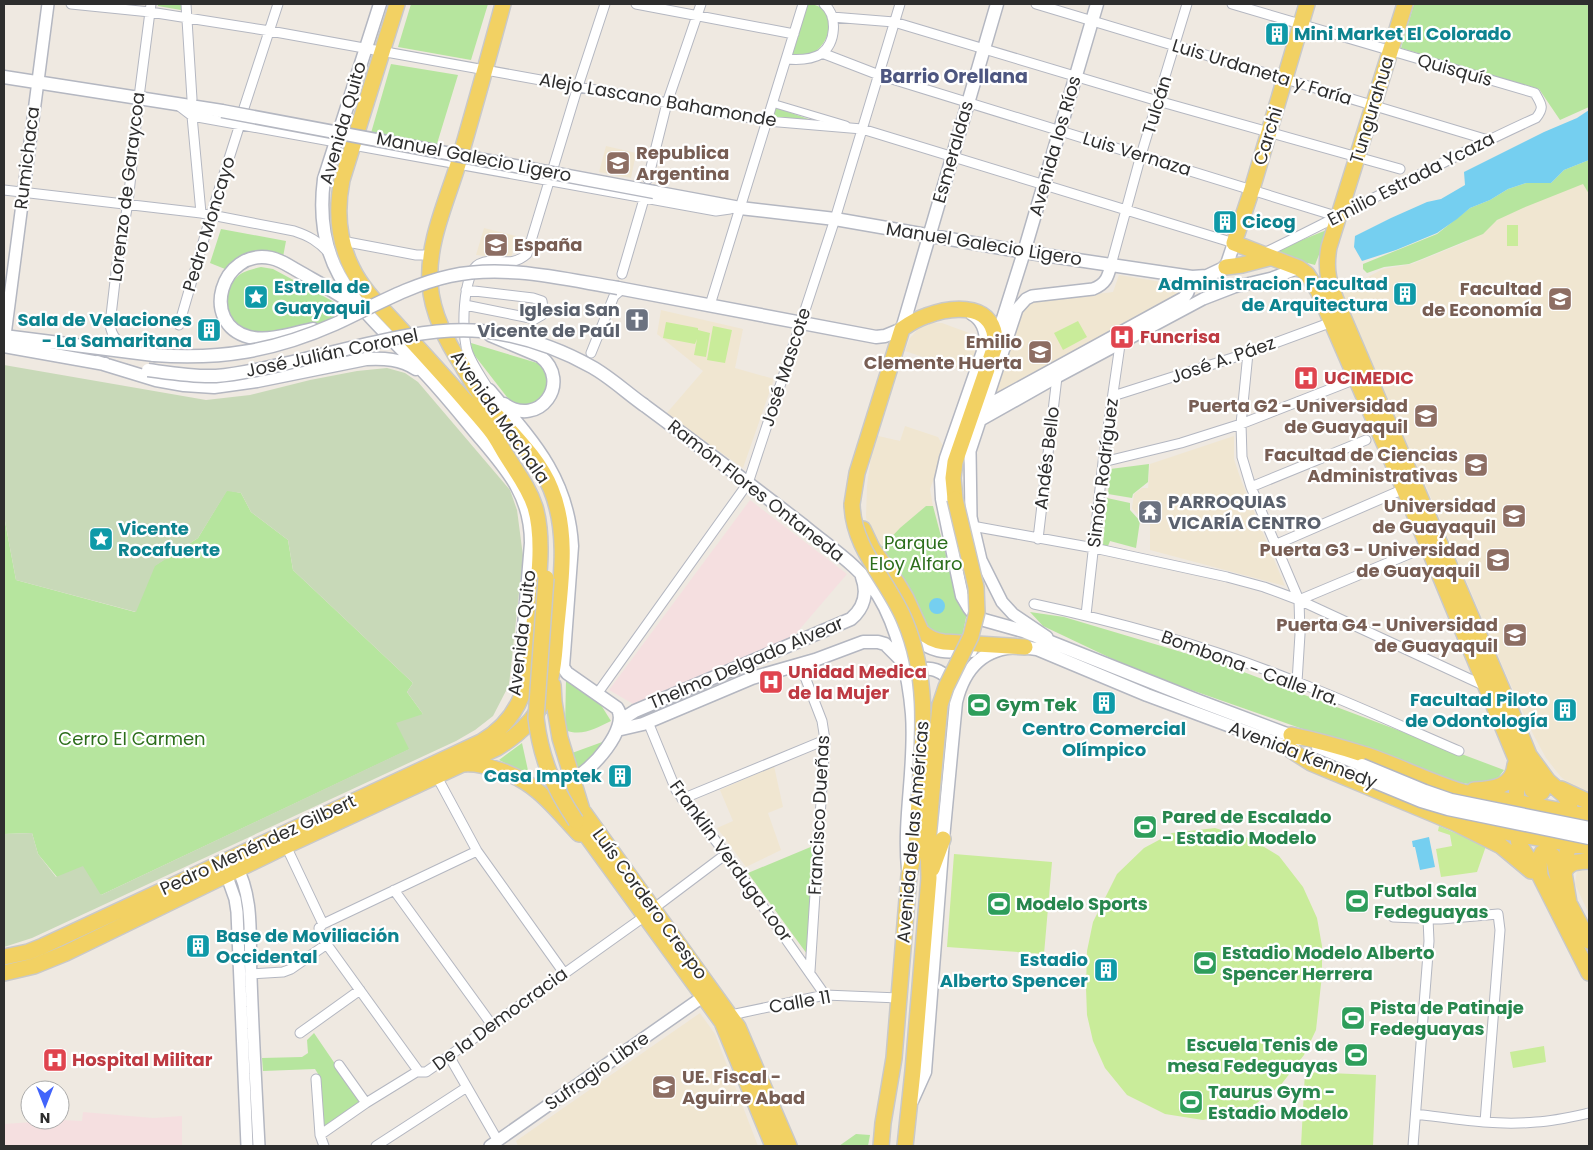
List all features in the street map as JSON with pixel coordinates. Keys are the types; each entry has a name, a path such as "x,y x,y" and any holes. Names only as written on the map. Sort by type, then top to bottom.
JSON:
{"main road":[{"name":"Avenida Quito","path":"380,4 326,171 323,189 323,211 329,253 341,280 371,317 434,382 506,468 519,489 530,520 531,550 522,660 517,696 506,722"},
{"name":"Avenida Quito","path":"397,4 340,191 338,214 342,242 358,281 492,432 518,471 530,494 537,517 540,540 532,661 524,691 516,709 506,722"},
{"name":"Avenida Machala","path":"458,765 507,743 531,721 547,696 556,650 562,553 561,526 551,488 537,464 479,394 462,366 446,339 435,310 430,285 433,243 458,163 503,4"},
{"name":"Esmeraldas","path":"902,329 997,4"},
{"name":"Avenida los Ríos","path":"993,352 1098,4"},
{"name":"Carchi","path":"1226,267 1252,190 1307,4"},
{"name":"Tungurahua","path":"1405,4 1329,247 1326,268 1328,281 1520,756"},
{"name":"Manuel Galecio Ligero","path":"4,77 138,97 178,105 194,105 222,110 649,195 835,220 1024,252 1179,275 1201,277 1226,267"},
{"path":"1234,243 1299,268 1314,282 1404,489 1485,686 1520,756 1567,799 1572,812 1564,873 1569,904"},
{"path":"1226,267 1242,265 1265,256"},
{"path":"333,325 266,338 250,337 236,331 228,322 222,310 221,290 227,276 244,262 257,258 272,258 279,260 339,294 371,317"},
{"name":"José Julián Coronel","path":"4,340 194,357 244,353 276,346 333,325 406,290 448,276 492,271 530,274 620,288 876,337 885,336 902,329"},
{"path":"902,329 924,316 953,310 973,310 987,318 995,333 990,391"},
{"name":"Avenida Kennedy","path":"953,310 975,316 982,322 986,336 984,348 946,458 941,480 942,499 962,596 968,608 978,617 1023,631 1199,701 1288,741 1360,770 1451,800 1589,829"},
{"name":"Avenida de las Américas","path":"902,329 857,473 852,504 858,539 899,607 911,635 918,664 924,716 925,802 929,878 925,1010"},
{"path":"462,366 511,408 519,411 527,411 539,407 549,397 552,389 553,374 547,361 540,356 481,331"},
{"name":"José Julián Coronel","path":"4,340 97,362 205,376 240,373 382,341 436,332 481,331 526,340 565,354 593,368 644,405"},
{"name":"Avenida de las Américas","path":"881,1146 894,1058 909,875 925,802 940,705 946,687 971,636 977,612 976,587 955,499 953,469 993,352"},
{"path":"97,362 156,380 184,385 214,387 258,381 352,360 379,358 398,360 414,367 434,382"},
{"name":"Avenida Machala","path":"489,390 544,457 564,499 571,529 572,546 564,667 567,673 617,708 620,713 619,725"},
{"name":"Ramón Flores Ontaneda","path":"644,405 748,483 858,571 878,594 896,633 902,661"},
{"path":"960,446 978,424"},
{"name":"Luís Cordero Crespo","path":"492,432 514,454 526,471 542,504 547,530 546,578 537,708 538,737 551,780 576,821 608,866"},
{"path":"857,473 861,521 867,538 897,583 922,631 936,641 1018,647"},
{"name":"Thelmo Delgado Alvear","path":"619,725 635,711 851,619 860,610 865,599 863,579 858,571"},
{"path":"891,621 906,634 933,650 956,652 1018,647"},
{"name":"Thelmo Delgado Alvear","path":"619,725 648,722 752,678 800,664 856,644 870,641 885,644 902,661"},
{"path":"956,702 963,680 974,664 991,652 1018,647"},
{"name":"Avenida Kennedy","path":"1018,647 1037,649 1155,698 1288,741"},
{"name":"Luís Cordero Crespo","path":"556,650 554,702 560,738 585,815 649,912 731,1015 738,1027 789,1146"},
{"path":"902,661 909,694 912,732 906,845 909,875"},
{"path":"909,694 911,680 916,673 921,670 931,669 943,674 952,682 956,702"},
{"name":"Avenida de las Américas","path":"905,1146 925,1010 956,702"},
{"name":"Pedro Menéndez Gilbert","path":"4,973 34,966 66,953 229,865 481,742 492,736 506,722"},
{"path":"547,799 546,787 549,778 558,776 572,779 591,768 619,725"},
{"path":"1288,741 1318,741 1366,755 1445,787 1479,796 1589,816"},
{"path":"1288,741 1311,763 1455,823 1501,846 1541,878"},
{"path":"1445,787 1466,790 1486,789 1505,784 1511,778 1520,756"},
{"path":"1520,756 1515,803 1516,834 1522,850 1541,878 1589,973"},
{"path":"458,765 477,764 508,773 529,784 547,799 649,912 722,1022 772,1146"},
{"name":"Pedro Menéndez Gilbert","path":"4,957 28,952 229,865 286,846 458,765"},
{"name":"Avenida Kennedy","path":"1360,770 1421,800 1448,810 1589,838"},
{"path":"1554,786 1589,802"},
{"path":"1472,826 1484,825 1492,816 1491,805 1479,796"},
{"path":"1455,823 1589,848"},
{"path":"1589,829 1589,838"},
{"path":"929,878 943,839"},
{"path":"1541,878 1540,857 1542,854 1549,852 1553,856 1559,884 1589,942"},
{"path":"1564,873 1566,867 1572,863 1589,861"},
{"path":"4,973 25,975"}],"street":[{"name":"Rumichaca","path":"4,340 48,4"},
{"name":"Alejo Lascano Bahamonde","path":"71,4 151,8 187,17 767,121 862,129 1234,243"},
{"path":"186,4 192,99"},
{"path":"244,108 278,4"},
{"path":"489,390 473,363 464,341 466,290 472,270 478,264 494,261 512,262 527,254 605,4"},
{"path":"636,4 794,34"},
{"path":"648,179 667,103 701,4"},
{"path":"710,305 803,4"},
{"path":"786,60 810,58 822,53 828,46 834,27 832,17 824,4"},
{"name":"José Mascote","path":"597,694 748,483 835,220 900,4"},
{"name":"Luis Urdaneta y Faría","path":"1036,4 1488,140"},
{"name":"Tulcán","path":"1111,264 1141,154 1187,4"},
{"name":"Quisquís","path":"1232,4 1535,93"},
{"name":"Lorenzo de Garaycoa","path":"148,354 120,342 111,332 110,324 117,264 128,203 138,97 151,8"},
{"path":"832,17 894,22 1158,101 1400,170"},
{"name":"Luis Vernaza","path":"822,53 879,74 1339,217"},
{"name":"Emilio Estrada Ycaza","path":"1265,256 1488,140 1536,118 1542,112 1542,107 1535,93"},
{"path":"772,103 862,129"},
{"name":"Manuel Galecio Ligero","path":"178,105 192,116 336,142"},
{"path":"192,116 206,214"},
{"name":"Pedro Moncayo","path":"179,325 206,214 240,124"},
{"name":"Manuel Galecio Ligero","path":"353,145 550,180 649,195"},
{"path":"4,190 128,203 206,214 294,231 319,242 329,253"},
{"path":"622,274 649,195"},
{"path":"342,242 416,255 431,254"},
{"path":"1061,646 1007,609 981,560 972,526 969,458 971,444 1017,309 1021,303 1032,296 1100,287 1108,277 1111,264"},
{"path":"984,407 1121,337 1216,293 1272,278 1299,268"},
{"path":"978,424 1186,297 1188,286 1179,275"},
{"path":"591,353 614,296 620,288"},
{"path":"466,290 534,298 542,301 543,308 542,315 535,319 466,305"},
{"path":"487,309 488,292"},
{"name":"José A. Páez","path":"1113,396 1248,353 1332,322"},
{"name":"Simón Rodríguez","path":"1086,615 1103,462 1121,337"},
{"path":"1248,353 1242,424 1242,457 1251,487 1277,544 1299,600 1300,634 1297,682"},
{"name":"Andés Bello","path":"1038,539 1057,377"},
{"path":"1103,462 1181,443 1242,424 1356,379"},
{"path":"1251,487 1366,440"},
{"path":"1277,544 1404,489"},
{"path":"972,526 1094,548 1227,576 1264,587 1299,600 1485,686"},
{"path":"1299,600 1428,546"},
{"name":"Bombona - Calle 1ra.","path":"1034,604 1086,615 1192,645 1297,682 1458,751"},
{"name":"Francisco Dueñas","path":"800,664 822,721 825,740 810,971"},
{"name":"Franklin Verduga Loor","path":"648,722 676,790 726,854 826,995"},
{"path":"682,799 825,740"},
{"path":"436,775 478,851 564,973"},
{"path":"286,846 323,924 478,851"},
{"name":"De la Democracia","path":"323,924 319,928 319,933 326,944 418,1071 422,1073 449,1056 649,912 726,854"},
{"path":"229,865 245,884 249,905 250,974 259,1146"},
{"path":"229,865 238,912 247,1146"},
{"name":"Pedro Menéndez Gilbert","path":"4,980 52,966 207,892 229,865"},
{"path":"394,890 492,1025"},
{"path":"1394,917 1428,919 1498,914 1500,930 1485,1122"},
{"path":"1413,1146 1429,941 1428,919"},
{"path":"250,974 283,972 292,968 326,944"},
{"path":"300,1033 360,990"},
{"name":"Calle 11","path":"731,1015 826,995 899,998"},
{"name":"Sufragio Libre","path":"494,1144 704,996"},
{"path":"449,1056 468,1087 494,1144"},
{"path":"339,1065 366,1103"},
{"path":"320,1135 366,1103 418,1071"},
{"path":"316,1079 320,1135 324,1146"},
{"path":"376,1146 468,1087"},
{"path":"1416,1114 1485,1122 1534,1123 1589,1113"}],"shaded area":[{"name":"Republica Argentina","path":"606,146 636,153 631,178 599,172"},
{"name":"Universidad de Guayaquil","path":"1589,175 1589,794 1561,777 1546,758 1533,734 1418,467 1400,437 1339,292 1383,269 1412,264 1466,242 1515,208"},
{"name":"España","path":"484,228 516,236 511,259 476,255"},
{"name":"Emilio Clemente Huerta","path":"1119,275 1180,285 1181,292 996,393 1020,310 1028,303 1113,292"},
{"path":"661,310 743,329 735,368 774,379 743,468 666,414 703,371 657,334"},
{"path":"933,323 942,323 980,337 968,372 905,351 910,338 920,327"},
{"path":"905,426 938,437 945,449 930,489 933,506 926,506 879,548 869,529 866,517 867,486 874,435 900,441"},
{"path":"1234,436 1234,459 1241,480 1285,586 1150,550 1150,522 1140,518 1132,508 1134,494 1142,488 1148,488 1150,464"},
{"path":"750,500 847,574 793,637 635,705 609,690"},
{"path":"774,766 783,807 768,813 781,850 746,867 717,828 733,821 720,790"},
{"path":"1577,870 1589,871 1589,914 1575,884"},
{"name":"UE. Fiscal - Aguirre Abad","path":"700,1013 715,1034 758,1146 518,1146 516,1141"},
{"path":"83,1112 153,1118 182,1116 182,1146 4,1146 4,1124 20,1123 20,1130 70,1130 70,1120 82,1121"}],"green space":[{"path":"158,4 181,4 181,10 158,6"},
{"path":"411,4 488,4 471,60 398,47"},
{"path":"807,4 818,6 825,12 829,20 826,39 812,54 801,57 789,55"},
{"path":"1414,4 1589,4 1589,107 1560,120 1539,89 1401,48"},
{"path":"391,64 458,75 436,147 371,133"},
{"path":"774,107 817,122 770,117"},
{"path":"1589,160 1589,194 1583,184 1497,220 1483,234 1422,259 1409,264 1384,267 1367,273 1363,269 1363,264 1437,234 1470,208 1490,200 1508,189 1526,183 1551,183 1564,170"},
{"path":"1507,225 1518,225 1518,246 1507,246"},
{"path":"221,229 286,241 283,257 230,271 210,263"},
{"path":"1329,229 1315,265 1270,253"},
{"path":"261,267 273,269 349,310 309,327 267,335 252,333 243,329 230,314 228,295 231,286 239,275 248,270"},
{"path":"1078,321 1087,337 1063,350 1054,333"},
{"path":"666,322 698,328 698,330 710,333 706,357 694,355 697,339 695,344 663,338"},
{"path":"713,326 732,330 725,363 707,360"},
{"path":"471,343 544,365 549,371 547,395 527,407 510,401 472,352"},
{"path":"4,365 206,400 250,395 310,380 357,371 387,368 405,373 418,382 510,490 517,510 523,556 509,685 493,716 475,730 456,741 32,938 4,947 4,834 32,833 38,854 56,877 83,866 101,895 409,749 396,723 423,714 407,692 413,683 293,570 288,540 251,512 241,493 227,491 198,538 155,566 136,612 16,580 4,516"},
{"path":"1149,464 1148,482 1133,494 1132,498 1108,494 1110,469"},
{"name":"Cerro El Carmen","path":"227,490 241,493 251,512 288,540 293,570 413,683 407,692 423,714 410,749 101,895 57,877 38,854 32,833 4,834 4,516 16,580 135,612 154,566 198,538"},
{"path":"1107,498 1130,503 1130,510 1140,521 1136,548 1110,541 1108,546 1103,545"},
{"name":"Parque Eloy Alfaro","path":"926,506 933,506 957,597 967,613 962,637 932,635 880,549 900,528"},
{"path":"1030,612 1064,617 1225,665 1504,770 1495,782 1473,785 1448,780 1140,672 1043,626"},
{"path":"566,679 601,705 611,721 583,732 577,733 565,730"},
{"path":"605,741 590,765 576,771 572,753"},
{"path":"522,743 529,775 499,760"},
{"path":"1439,826 1486,846 1477,872 1441,877 1436,849 1452,846 1450,835 1438,831"},
{"name":"Estadio Modelo Alberto Spencer Herrera","path":"1215,828 1251,839 1279,856 1303,887 1317,918 1322,946 1322,975 1316,1030 1304,1055 1280,1086 1246,1111 1203,1120 1165,1114 1127,1095 1105,1068 1093,1041 1087,1015 1087,951 1093,922 1117,874 1144,848 1172,833"},
{"path":"813,846 807,954 748,873"},
{"name":"Modelo Sports","path":"954,854 1052,862 1044,954 947,947"},
{"path":"314,1033 361,1102 321,1129 320,1077 315,1069 263,1071 262,1058 302,1057 308,1053 307,1040"},
{"path":"1544,1046 1546,1062 1513,1068 1510,1052"},
{"path":"1305,1072 1376,1075 1373,1146 1301,1146"},
{"path":"856,1134 870,1135 868,1146 839,1146"}],"water":[{"path":"1589,110 1589,160 1564,170 1551,183 1526,183 1508,189 1490,200 1470,208 1437,233 1396,250 1362,261 1354,247 1355,236 1427,202 1441,199 1465,185 1464,172 1544,132 1577,118"},
{"path":"934,598 940,598 945,603 943,612 934,614 929,609 929,603"},
{"path":"1429,837 1435,867 1420,870 1412,841"}],"place":[{"name":"Mini Market El Colorado","path":"1277,34"},
{"name":"Republica Argentina","path":"618,163"},
{"name":"Cicog","path":"1225,222"},
{"name":"España","path":"496,245"},
{"name":"Administracion Facultad de Arquitectura","path":"1405,294"},
{"name":"Estrella de Guayaquil","path":"256,297"},
{"name":"Facultad de Economía","path":"1560,299"},
{"name":"Iglesia San Vicente de Paúl","path":"637,320"},
{"name":"Sala de Velaciones - La Samaritana","path":"209,330"},
{"name":"Funcrisa","path":"1122,337"},
{"name":"Emilio Clemente Huerta","path":"1040,352"},
{"name":"UCIMEDIC","path":"1306,378"},
{"name":"Puerta G2 - Universidad de Guayaquil","path":"1426,416"},
{"name":"Facultad de Ciencias Administrativas","path":"1476,465"},
{"name":"PARROQUIAS VICARÍA CENTRO","path":"1150,512"},
{"name":"Universidad de Guayaquil","path":"1514,516"},
{"name":"Vicente Rocafuerte","path":"101,539"},
{"name":"Puerta G3 - Universidad de Guayaquil","path":"1498,560"},
{"name":"Puerta G4 - Universidad de Guayaquil","path":"1515,635"},
{"name":"Unidad Medica de la Mujer","path":"771,682"},
{"name":"Centro Comercial Olímpico","path":"1104,703"},
{"name":"Gym Tek","path":"979,705"},
{"name":"Facultad Piloto de Odontología","path":"1565,710"},
{"name":"Casa Imptek","path":"620,776"},
{"name":"Pared de Escalado - Estadio Modelo","path":"1145,827"},
{"name":"Futbol Sala Fedeguayas","path":"1357,901"},
{"name":"Modelo Sports","path":"999,904"},
{"name":"Base de Moviliación Occidental","path":"198,946"},
{"name":"Estadio Modelo Alberto Spencer Herrera","path":"1205,963"},
{"name":"Estadio Alberto Spencer","path":"1106,970"},
{"name":"Pista de Patinaje Fedeguayas","path":"1353,1018"},
{"name":"Escuela Tenis de mesa Fedeguayas","path":"1356,1055"},
{"name":"Hospital Militar","path":"55,1060"},
{"name":"UE. Fiscal - Aguirre Abad","path":"664,1087"},
{"name":"Taurus Gym - Estadio Modelo","path":"1191,1102"}],"district":[{"name":"Barrio Orellana","path":"954,76"}]}
